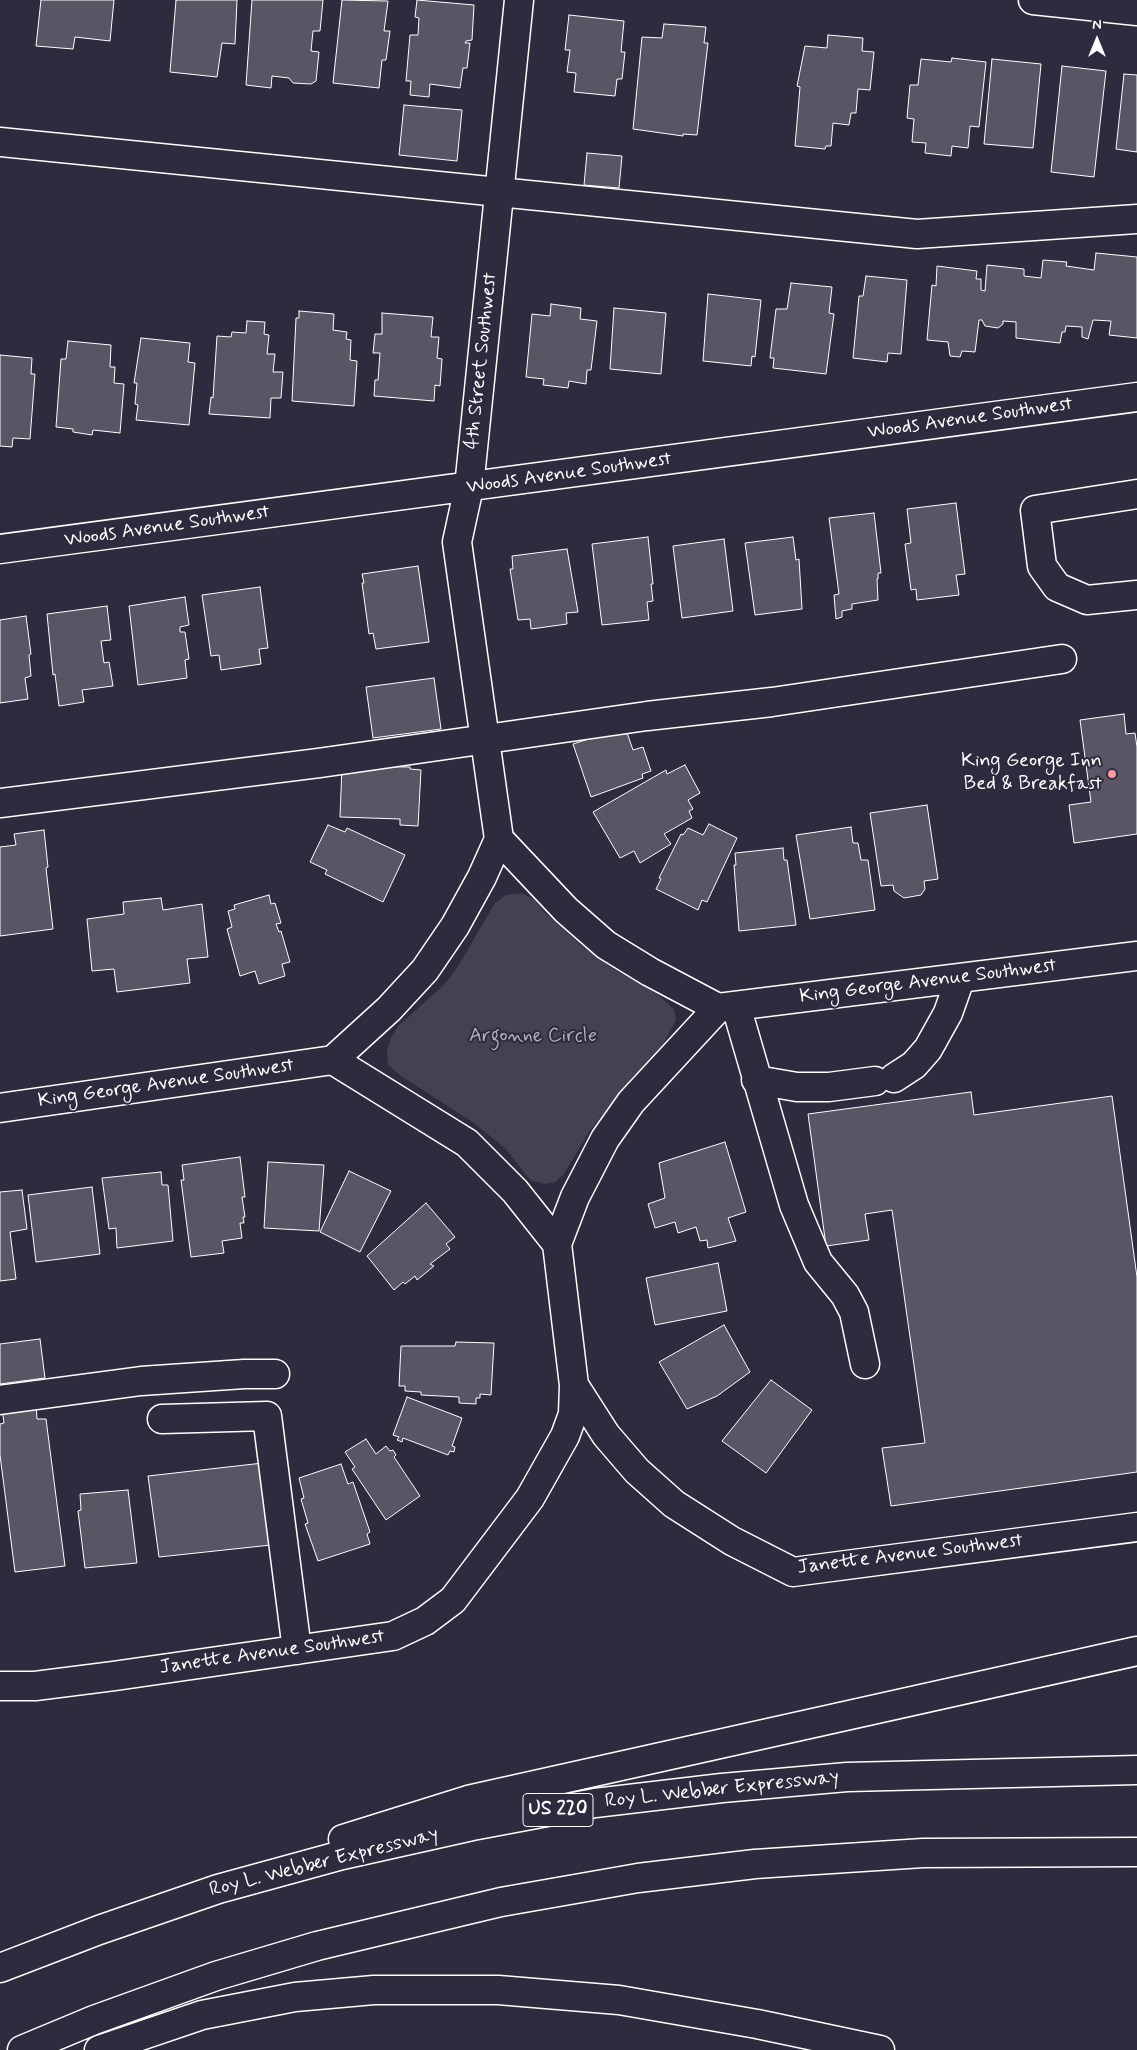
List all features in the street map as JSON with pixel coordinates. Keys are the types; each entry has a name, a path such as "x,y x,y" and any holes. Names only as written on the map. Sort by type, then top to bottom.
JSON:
{"main road":[{"name":"4th Street Southwest","path":"499,839 457,542 470,487 519,0"},
{"path":"1033,0 1137,11"},
{"path":"0,142 917,234 1137,219"},
{"name":"Woods Avenue Southwest","path":"0,549 1137,397"},
{"path":"1137,494 1035,510 1042,566 1057,587 1087,600 1137,595"},
{"path":"0,803 319,763 647,716 772,702 1062,659"},
{"path":"556,1244 515,1191 467,1143 332,1060 389,1009 425,970 455,926 482,877 499,839 566,910 606,945 727,1007 756,1080 794,1204 818,1262 845,1295 854,1312 865,1364"},
{"name":"King George Avenue Southwest","path":"727,1007 1137,956"},
{"path":"756,1080 797,1086 830,1086 884,1080 914,1065 928,1048 948,1013 960,979"},
{"path":"574,1385 556,1244 575,1196 605,1139 631,1102 727,1007"},
{"name":"King George Avenue Southwest","path":"0,1108 332,1060"},
{"path":"0,1400 141,1382 244,1374 275,1374"},
{"name":"Janette Avenue Southwest","path":"574,1385 606,1435 637,1471 674,1504 732,1542 793,1572 1137,1527"},
{"name":"Janette Avenue Southwest","path":"0,1686 35,1686 106,1677 393,1636 425,1621 453,1600 530,1498 561,1444 573,1414 574,1385"},
{"path":"162,1419 267,1416 297,1650"},
{"path":"218,1889 358,1833 468,1800 1137,1651"},
{"name":"Roy L. Webber Expressway","path":"0,1968 99,1930 218,1889 342,1854 472,1826 595,1803 722,1788 847,1777 1137,1770"},
{"path":"22,2050 94,2020 216,1976 317,1946 521,1899 638,1878 755,1864 923,1853 1137,1852"},
{"path":"99,2050 202,2015 295,1998 374,1990 498,1990 619,2000 757,2024 880,2050"}],"green space":[{"name":"Argonne Circle","path":"521,893 534,899 544,912 583,947 608,965 658,995 674,1009 676,1020 659,1052 634,1075 589,1132 564,1174 555,1182 545,1184 530,1180 505,1148 474,1123 401,1076 388,1065 387,1051 391,1038 398,1026 444,985 457,968 495,903 506,895"}],"building":[{"path":"41,0 114,0 110,41 75,37 73,49 36,46"},
{"path":"176,0 237,0 235,44 222,43 217,77 170,72"},
{"path":"252,0 323,0 320,31 313,31 311,51 319,52 316,81 311,84 293,83 289,78 272,76 271,88 246,85"},
{"path":"342,0 388,1 384,31 390,31 386,60 382,60 379,88 333,83"},
{"path":"417,0 474,5 472,40 465,43 470,43 467,68 463,68 460,88 430,84 429,97 410,95 411,81 406,81 410,35 418,35 419,18 415,17"},
{"path":"569,15 624,21 621,52 625,52 622,79 617,79 615,96 574,92 576,73 567,72 570,50 565,50"},
{"path":"664,24 706,27 704,43 708,43 697,135 683,134 683,136 633,129 642,37 662,38"},
{"path":"828,35 863,38 862,51 874,52 870,90 858,89 856,113 851,113 849,125 833,123 831,146 826,146 825,149 795,146 800,87 797,86 805,46 827,48"},
{"path":"952,58 986,62 979,127 970,126 968,148 952,146 951,156 925,153 926,143 912,142 914,119 907,118 910,85 918,85 921,59 951,62"},
{"path":"992,59 1041,64 1033,148 984,144"},
{"path":"1062,66 1106,71 1094,177 1051,172"},
{"path":"1124,74 1137,75 1137,152 1116,149"},
{"path":"404,105 462,110 457,161 399,155"},
{"path":"587,153 622,156 619,188 584,185"},
{"path":"1096,253 1137,257 1137,338 1109,335 1111,321 1093,320 1088,339 1082,337 1082,327 1066,326 1065,332 1062,332 1060,343 1016,338 1016,322 1003,321 1003,324 998,328 985,326 982,320 979,320 975,352 962,351 960,357 950,356 948,342 927,340 932,285 936,286 937,266 977,271 976,279 981,279 981,290 985,291 987,265 1024,269 1024,276 1041,278 1043,260 1067,262 1066,266 1094,270"},
{"path":"866,276 907,280 901,354 888,353 887,362 853,358 859,296 863,296"},
{"path":"791,283 832,287 829,313 834,314 826,374 773,368 774,358 770,358 776,309 787,309"},
{"path":"708,294 761,300 755,357 752,356 751,366 703,361"},
{"path":"551,304 581,308 580,319 597,321 591,370 587,370 586,384 569,381 568,388 543,385 544,379 526,377 532,314 550,316"},
{"path":"614,308 666,313 661,374 610,369"},
{"path":"299,311 334,314 333,330 347,332 346,339 351,340 350,360 357,361 354,406 292,401 296,318 299,318"},
{"path":"382,313 433,317 431,337 439,337 437,358 442,359 440,386 435,385 434,401 374,396 375,380 378,380 380,353 373,353 375,334 382,334"},
{"path":"247,321 265,322 264,334 269,335 267,354 275,354 273,372 283,372 281,398 271,398 270,418 209,414 211,397 213,398 217,336 231,337 232,332 246,333"},
{"path":"141,338 190,343 188,362 195,363 189,425 136,420 138,405 135,404 137,383 134,383"},
{"path":"68,341 111,345 110,367 115,367 114,383 124,384 120,433 93,430 92,435 73,432 73,429 56,427 61,359 66,359"},
{"path":"0,355 32,358 31,374 35,374 30,439 13,438 12,447 0,446"},
{"path":"956,503 965,574 956,575 959,595 917,600 916,589 911,590 905,544 911,543 907,509"},
{"path":"874,513 881,573 878,573 877,579 878,600 852,604 852,609 842,611 842,617 836,619 834,595 839,594 829,518"},
{"path":"648,537 653,584 651,584 653,601 647,602 649,620 602,625 592,544"},
{"path":"793,537 796,560 799,559 802,609 755,615 745,543"},
{"path":"724,539 733,611 682,618 673,546"},
{"path":"567,549 578,612 566,613 567,624 531,629 530,619 518,620 510,569 513,569 512,556"},
{"path":"418,566 429,642 376,649 373,633 369,634 362,574"},
{"path":"260,587 268,648 259,649 261,664 221,670 219,655 211,656 202,595"},
{"path":"185,597 189,625 180,627 180,632 185,632 189,659 185,660 187,678 138,685 129,606"},
{"path":"107,606 111,640 101,641 104,663 109,662 113,686 82,690 84,702 59,706 55,674 53,675 47,614"},
{"path":"26,616 31,654 29,655 31,676 25,678 28,699 0,703 0,620"},
{"path":"434,678 441,729 373,738 366,687"},
{"name":"King George Inn Bed & Breakfast","path":"1124,714 1126,734 1135,733 1137,747 1137,834 1074,843 1069,805 1091,802 1080,720"},
{"path":"625,727 633,750 643,747 651,771 642,774 643,778 591,797 573,744"},
{"path":"685,765 700,793 688,800 693,809 689,811 692,818 664,834 671,844 640,863 634,851 620,858 593,812 666,770 667,774"},
{"path":"342,766 410,767 410,769 421,770 418,826 400,825 400,819 340,817"},
{"path":"927,805 938,879 924,881 925,889 921,895 904,898 894,891 893,885 881,886 870,813"},
{"path":"709,824 737,838 707,902 702,900 698,910 656,889 661,879 659,878 681,834 683,835 688,828 703,835"},
{"path":"328,825 345,832 347,828 405,855 383,902 325,874 327,870 310,862"},
{"path":"851,827 853,843 858,843 861,860 868,860 875,910 810,919 796,835"},
{"path":"44,830 53,929 0,936 0,847 16,845 14,834"},
{"path":"783,848 784,860 787,860 796,925 739,931 734,865 736,865 735,853"},
{"path":"269,895 271,904 275,903 281,923 276,924 279,932 281,931 290,962 282,964 285,976 259,984 255,971 240,976 227,929 232,927 228,911 235,909 234,905"},
{"path":"161,898 163,910 202,904 208,957 187,959 190,983 117,992 114,969 92,971 87,919 124,914 123,902"},
{"path":"971,1092 974,1115 1112,1096 1137,1277 1137,1472 891,1506 882,1448 925,1443 892,1210 865,1214 869,1240 826,1246 808,1114"},
{"path":"725,1142 746,1212 728,1218 736,1241 708,1248 707,1240 700,1241 696,1227 678,1233 675,1222 655,1228 648,1204 665,1198 659,1163"},
{"path":"240,1157 245,1197 242,1197 244,1223 240,1223 242,1238 222,1241 224,1253 191,1257 181,1180 184,1180 182,1165"},
{"path":"268,1162 324,1165 319,1231 264,1228"},
{"path":"349,1171 391,1191 360,1252 320,1232"},
{"path":"161,1172 162,1185 168,1185 173,1241 117,1248 116,1228 109,1229 102,1178"},
{"path":"92,1187 100,1254 36,1262 28,1195"},
{"path":"22,1190 27,1229 10,1232 16,1279 0,1281 0,1192"},
{"path":"426,1203 455,1237 446,1244 450,1249 430,1264 434,1266 417,1280 415,1276 405,1284 403,1282 394,1290 367,1256"},
{"path":"718,1263 727,1311 655,1325 646,1278"},
{"path":"724,1325 750,1372 717,1396 687,1409 659,1362"},
{"path":"40,1339 45,1378 0,1384 0,1344"},
{"path":"456,1342 494,1343 491,1395 480,1394 480,1398 476,1398 476,1404 459,1403 459,1397 421,1395 421,1392 405,1391 405,1386 399,1386 401,1346 455,1346"},
{"path":"771,1380 812,1410 766,1473 722,1441"},
{"path":"407,1397 462,1418 452,1446 455,1447 454,1452 450,1451 448,1455 403,1438 402,1442 397,1440 399,1437 393,1435"},
{"path":"36,1403 37,1419 46,1419 65,1566 15,1572 0,1455 0,1424 4,1423 2,1408"},
{"path":"366,1439 376,1454 386,1446 390,1451 393,1450 396,1455 394,1457 420,1496 386,1520 352,1469 355,1467 345,1452"},
{"path":"263,1463 271,1545 159,1557 148,1476"},
{"path":"341,1464 348,1484 353,1482 370,1532 367,1534 370,1544 318,1561 305,1524 308,1523 301,1499 304,1498 299,1478"},
{"path":"128,1490 137,1563 85,1568 78,1511 81,1510 80,1494"}],"place":[{"name":"King George Inn Bed & Breakfast","path":"1112,774"}]}
